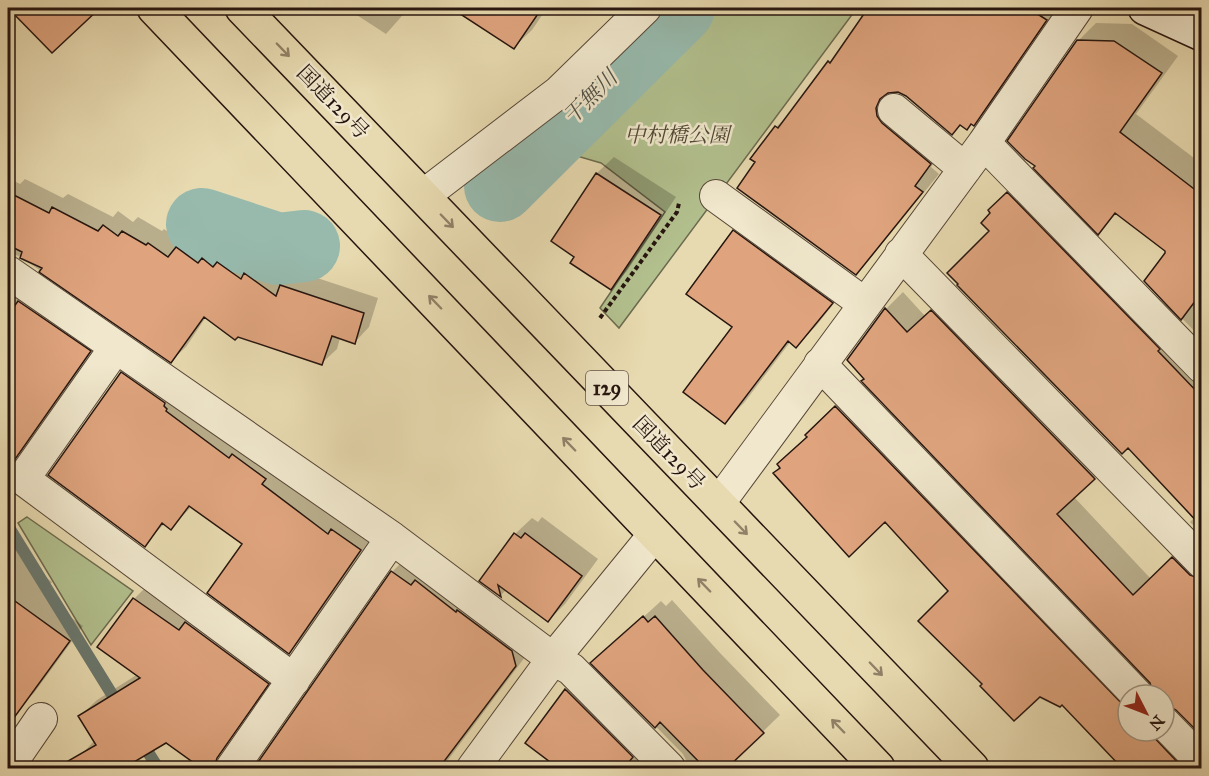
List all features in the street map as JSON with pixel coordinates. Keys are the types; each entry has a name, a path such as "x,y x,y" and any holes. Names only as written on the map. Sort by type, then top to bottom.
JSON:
{"highway":[{"path":"154,8 878,768"},
{"name":"国道129号","path":"242,8 972,768"}],"street":[{"path":"423,196 559,92 645,8"},
{"path":"718,504 984,143 1077,8"},
{"path":"1145,8 1202,34"},
{"path":"894,110 965,169"},
{"path":"984,143 1202,367"},
{"path":"716,196 865,304"},
{"path":"902,254 1202,562"},
{"path":"8,272 392,538 553,660 572,669 669,768"},
{"path":"116,347 23,479 294,680"},
{"path":"820,364 1126,683"},
{"path":"473,768 553,660 655,534"},
{"path":"232,768 392,538"},
{"path":"8,767 41,719"},
{"path":"1176,735 1202,762"}],"path":[{"path":"600,318 677,212 679,202"}],"green space":[{"name":"中村橋公園","path":"711,8 857,8 619,328 600,308 665,212 601,163 563,152"},
{"path":"27,517 133,591 91,645 18,523"}],"building":[{"path":"8,8 100,8 52,53"},
{"path":"451,8 542,8 514,49"},
{"path":"868,8 1028,8 1047,20 974,126 971,124 967,130 960,125 952,135 906,96 898,92 888,93 880,99 876,108 877,116 882,123 931,164 915,186 923,192 856,275 737,188 755,162 750,159 775,126 778,128 828,61 830,63"},
{"path":"1077,40 1114,41 1162,73 1120,132 1202,195 1202,292 1181,320 1144,281 1165,251 1115,213 1098,235 1033,168 1035,166 1007,141"},
{"path":"596,173 661,215 611,290 570,263 574,257 551,241"},
{"path":"8,192 49,213 52,207 98,231 103,225 118,236 122,231 146,245 148,243 168,257 176,247 198,263 202,258 213,267 217,262 241,279 244,273 276,296 280,285 364,313 355,344 332,336 322,365 238,337 235,340 204,317 171,363 39,272 42,268 20,258 22,252 8,245"},
{"path":"1007,192 1160,349 1158,351 1202,397 1202,527 1128,448 1122,454 947,273 989,231 981,223 990,213 988,210"},
{"path":"733,230 833,303 796,348 788,341 725,424 683,392 732,327 686,294"},
{"path":"18,301 91,351 11,465 8,463 8,315"},
{"path":"885,308 907,332 931,310 1095,479 1057,514 1133,595 1172,557 1190,575 1202,579 1202,736 1176,710 1176,683 1150,683 861,381 864,379 847,360"},
{"path":"121,372 165,403 166,411 229,458 232,454 266,479 262,484 328,534 331,529 361,550 289,654 207,593 242,544 189,506 171,530 162,523 145,547 48,475"},
{"path":"835,406 1116,698 1116,743 1159,743 1183,768 1122,768 1062,705 1060,707 1040,697 1014,721 980,686 982,684 918,621 948,591 885,522 849,557 773,473 780,468 777,464 807,437 805,435"},
{"path":"514,533 521,538 525,533 582,576 548,622 498,585 501,597 479,581"},
{"path":"391,571 411,585 415,580 512,651 516,666 439,768 254,768"},
{"path":"8,596 70,641 8,726"},
{"path":"133,598 179,630 185,622 269,684 217,758 214,768 201,768 166,743 124,768 56,768 96,745 78,716 140,678 97,647"},
{"path":"643,616 648,622 655,616 764,733 727,768 705,768 660,722 655,728 590,663"},
{"path":"565,689 633,757 624,768 558,768 525,743"}],"waterway":[{"name":"干無川","path":"500,186 679,8"},
{"name":"干無川","path":"202,224 278,249 304,246"},
{"path":"8,526 121,709"},
{"path":"141,741 158,768"}]}
